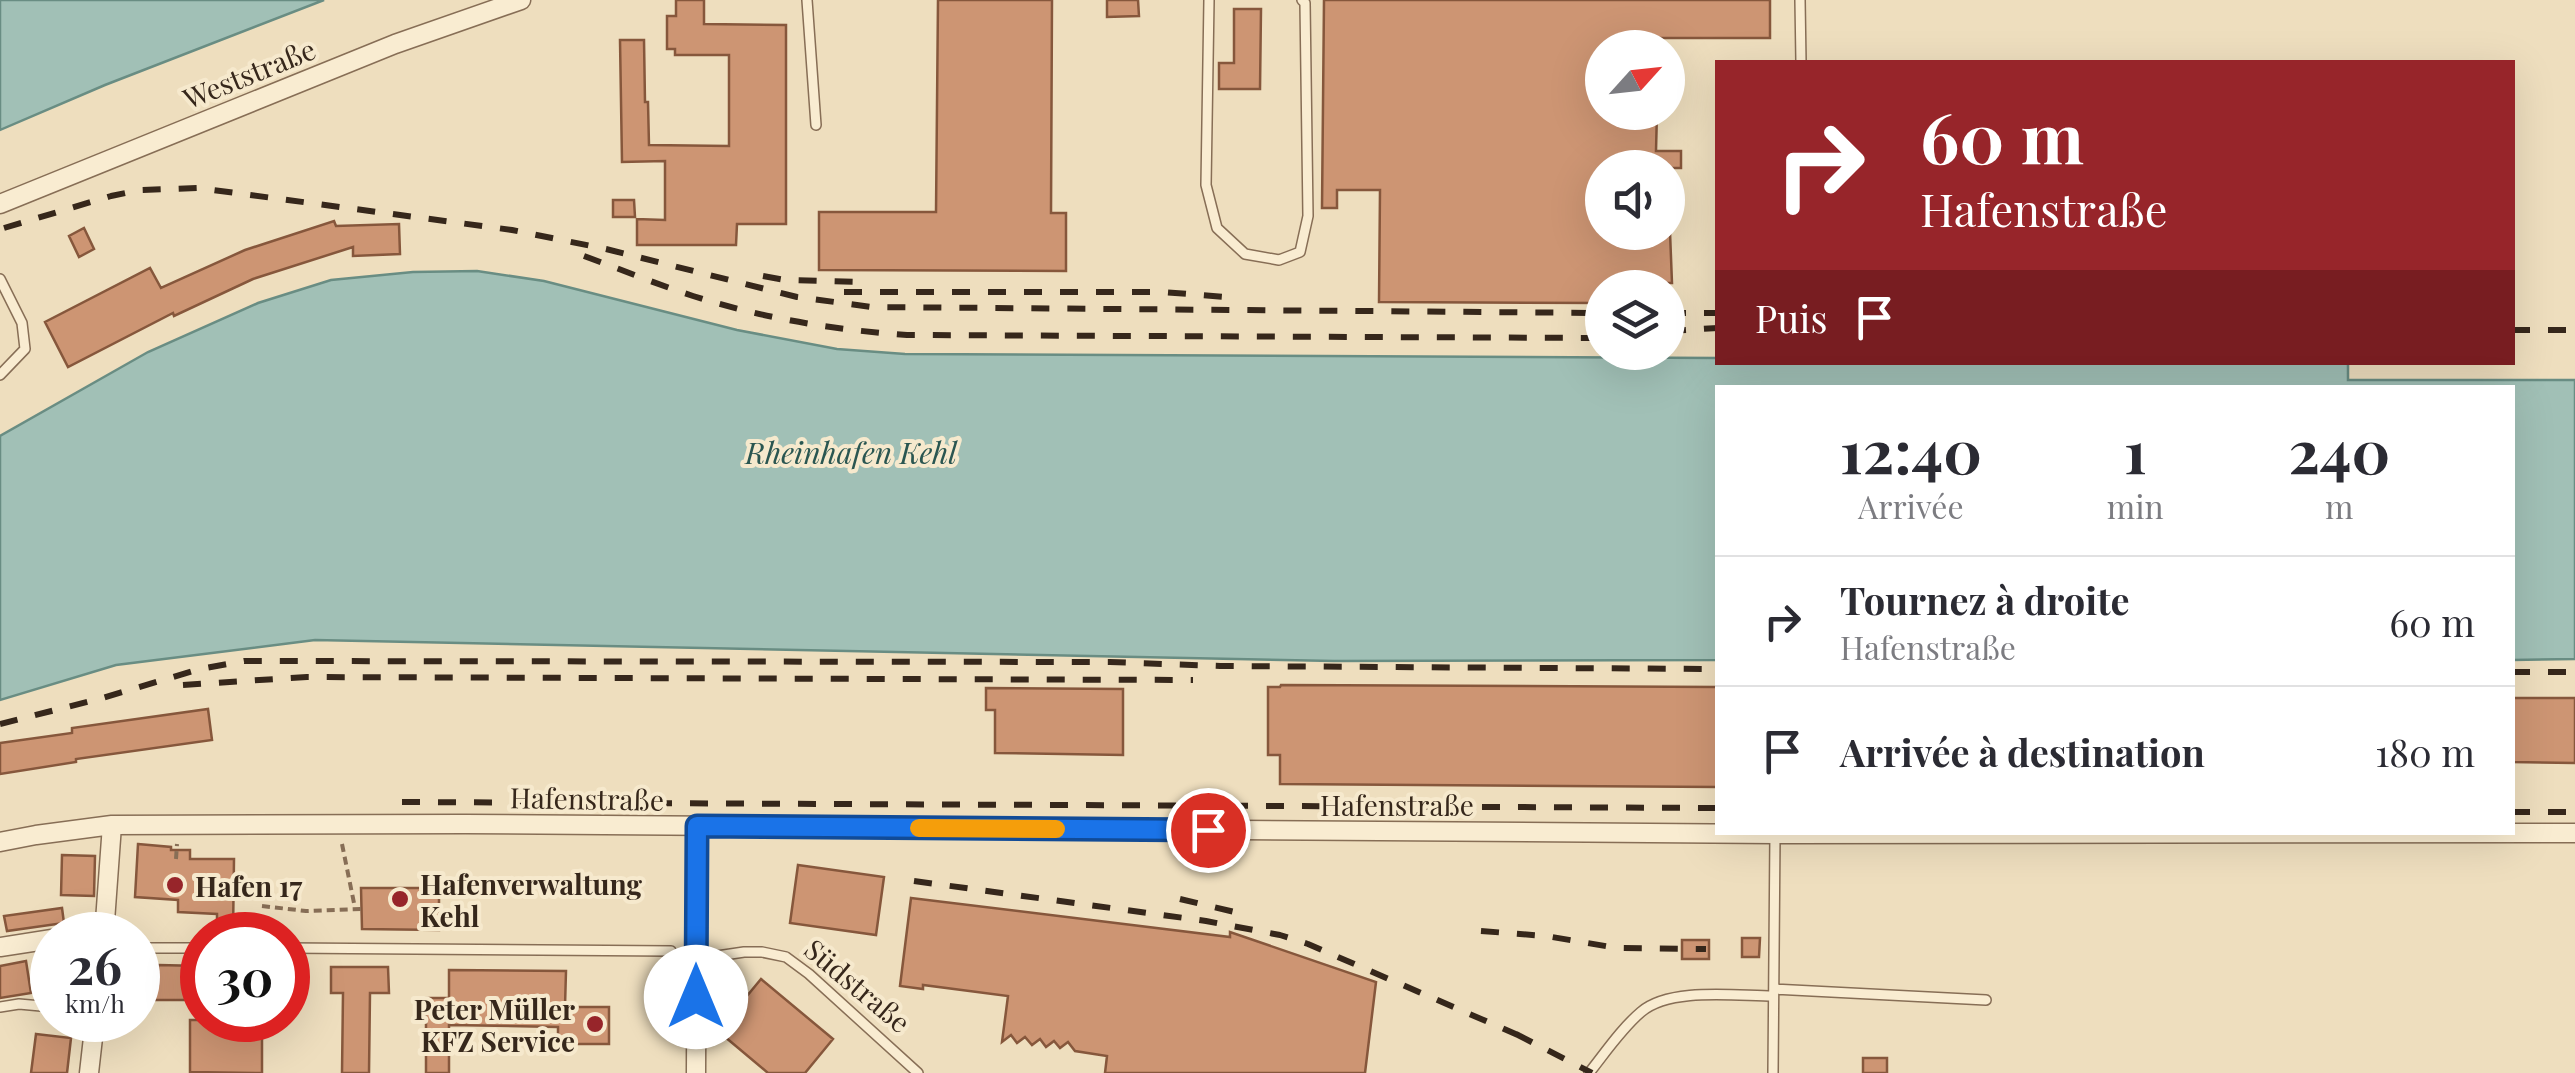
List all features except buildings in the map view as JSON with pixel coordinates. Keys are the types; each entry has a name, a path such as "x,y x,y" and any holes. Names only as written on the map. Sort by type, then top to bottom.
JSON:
{"street":[{"name":"Weststraße","path":"0,204 395,44 520,0"},
{"name":"Hafenstraße","path":"0,842 112,825 1715,834"},
{"path":"106,912 112,825"},
{"path":"696,1073 697,826"},
{"name":"Hafenstraße","path":"2515,833 2575,833"},
{"path":"0,947 30,943"},
{"path":"89,1073 93,1042"}],"lane":[{"path":"807,0 816,125"},
{"path":"1209,0 1206,185 1217,228 1244,254 1279,260 1300,252 1308,216 1302,0"},
{"path":"1800,0 1802,60"},
{"path":"0,279 22,323 25,349 0,375"},
{"path":"1773,1073 1775,835"},
{"path":"310,948 671,950"},
{"name":"Südstraße","path":"696,960 744,952 786,957 918,1073"},
{"path":"1589,1073 1632,1020 1653,1002 1675,996 1774,992 1986,1000"},
{"path":"0,1007 30,1004"}],"path":[{"path":"262,906 306,911 358,909 338,824"},
{"path":"176,859 177,851"}],"water":[{"path":"0,0 324,0 0,130"},
{"name":"Rheinhafen Kehl","path":"477,271 544,281 737,330 837,349 905,354 1585,357 1585,370 1685,370 1685,358 1715,358 1715,365 2348,365 2348,380 2575,380 2575,659 2515,660 2515,385 1715,385 1715,660 1334,661 315,640 116,665 0,700 0,436 148,352 258,303 331,280"}],"railway":[{"path":"4,228 140,190 198,188 512,230 606,249 797,297 872,307 1585,313"},
{"path":"584,256 745,311 825,326 907,335 1585,338"},
{"path":"763,276 858,282"},
{"path":"844,292 1163,292 1238,298"},
{"path":"1685,313 1715,313"},
{"path":"1685,330 1715,328"},
{"path":"2515,330 2575,330"},
{"path":"0,724 200,669 244,661 1110,662 1715,669"},
{"path":"2515,672 2575,672"},
{"path":"183,685 307,677 1193,680"},
{"path":"402,802 1715,808"},
{"path":"2515,812 2575,812"},
{"path":"914,881 1206,921 1280,935 1525,1038"},
{"path":"1180,899 1247,915"},
{"path":"1481,931 1546,936 1617,948 1706,949"},
{"path":"1516,1034 1592,1073"}],"slow traffic":[{"path":"919,828 1056,829"}],"place":[{"name":"Hafen 17","path":"175,885"},
{"name":"Hafenverwaltung Kehl","path":"400,899"},
{"name":"Peter Müller KFZ Service","path":"595,1024"}],"route":[{"path":"696,997 697,826 1208,830"}]}
